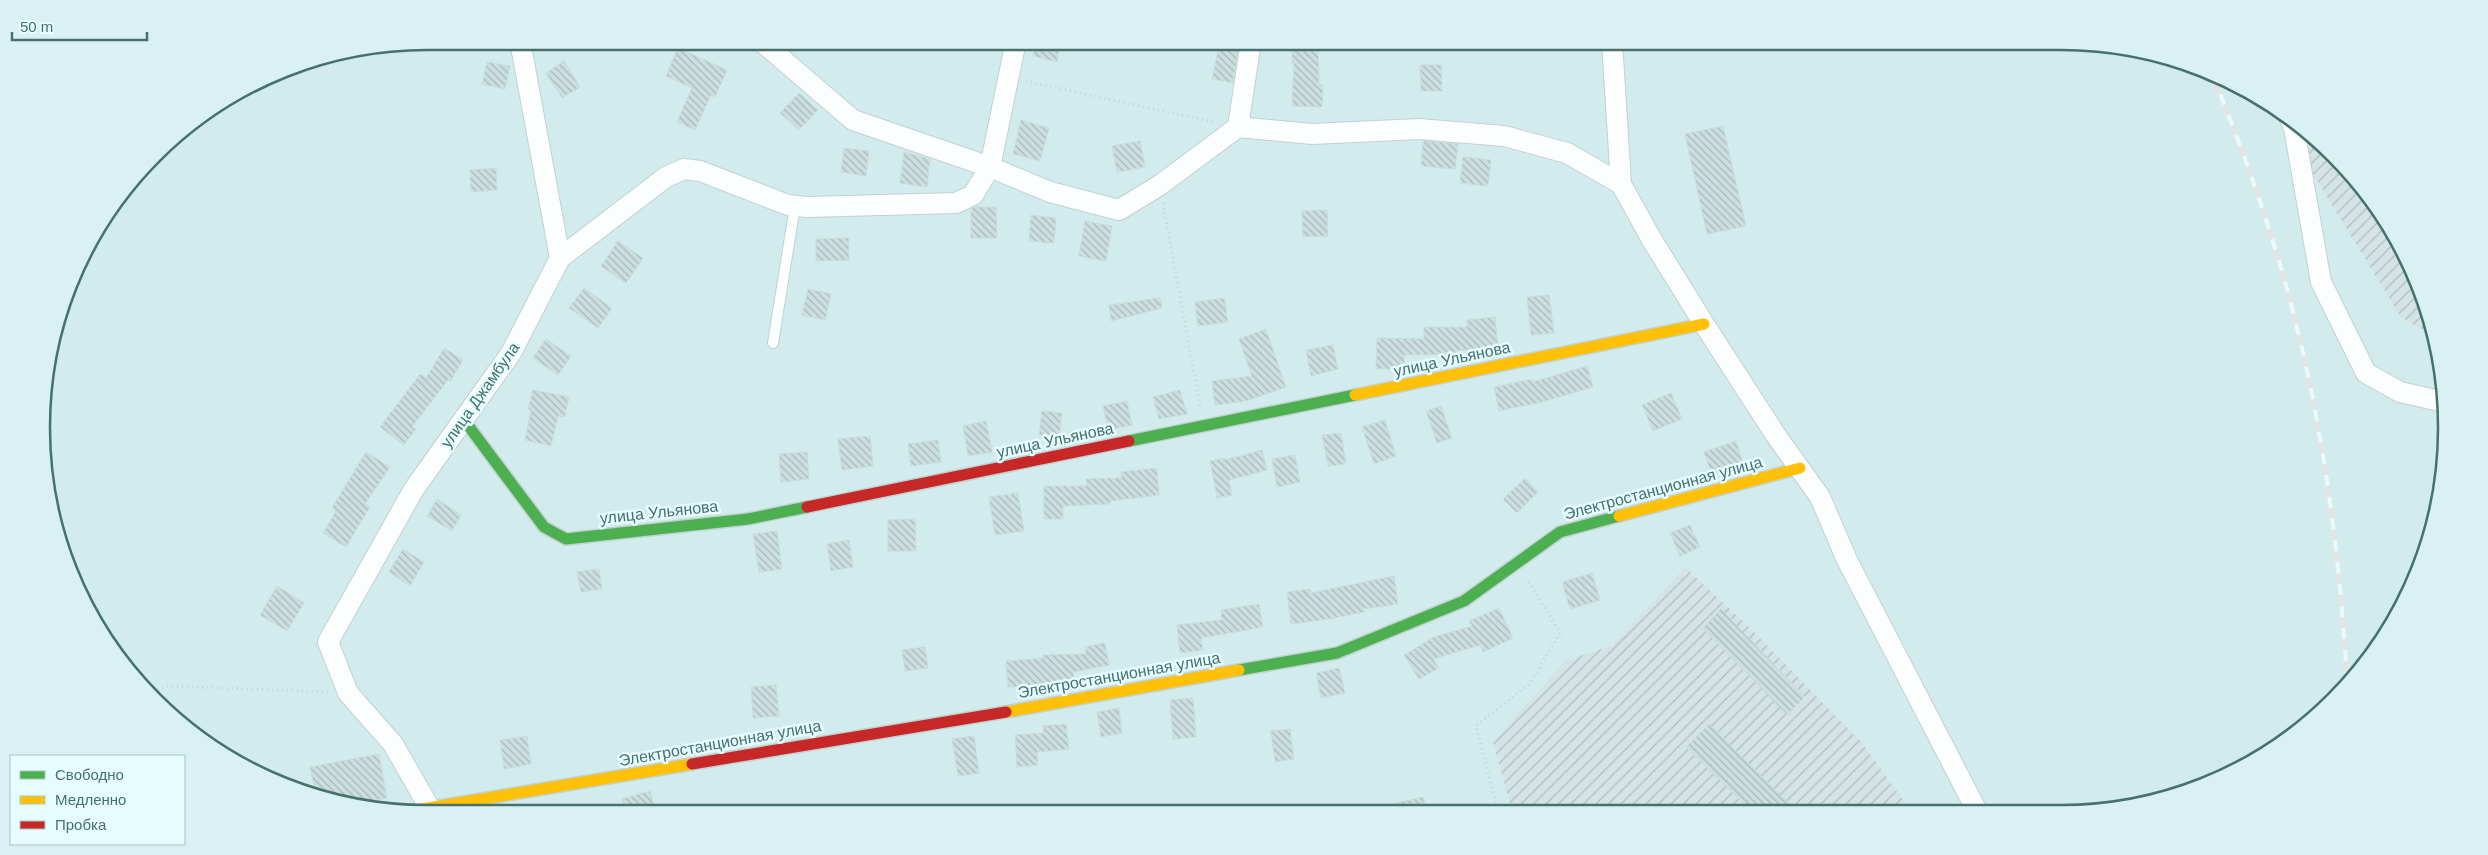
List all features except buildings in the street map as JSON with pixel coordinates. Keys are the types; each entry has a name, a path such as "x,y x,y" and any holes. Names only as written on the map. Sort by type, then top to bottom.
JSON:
{"street":[{"path":"522,50 560,258 666,176 684,170 700,171 794,206 956,203 973,195 990,167 1014,50"},
{"path":"771,50 853,120 990,167 1050,192 1119,210 1160,185 1238,127 1312,134 1419,129 1504,136 1567,153 1621,184"},
{"path":"1238,127 1250,50"},
{"path":"1613,50 1621,184 1652,240 1704,324 1820,497 1847,560 1974,805"},
{"path":"2295,132 2320,282 2366,374 2400,392 2437,400"},
{"name":"улица Джамбула","path":"348,693 328,642 414,489 511,353 560,258"},
{"name":"улица Ульянова","path":"464,420 544,527 566,539 748,519 1704,324"},
{"name":"Электростанционная улица","path":"465,805 745,754 960,720 1337,653 1464,601 1560,532 1800,468"},
{"path":"348,693 393,744 429,805"}],"lane":[{"path":"774,343 794,206"}],"path":[{"path":"1008,77 1238,127"},
{"path":"1160,185 1203,426"},
{"path":"1496,805 1476,726 1530,683 1560,633 1517,563"},
{"path":"158,690 168,686 348,693"}],"shaded area":[{"path":"428,50 2060,50 2110,53 2134,57 2182,70 2205,79 2227,89 2270,114 2290,128 2327,161 2360,198 2374,218 2399,261 2409,283 2418,306 2431,354 2435,378 2438,428 2435,477 2431,501 2418,549 2399,594 2387,616 2360,657 2309,711 2270,741 2227,766 2182,785 2134,798 2110,802 2060,805 428,805 378,802 354,798 306,785 283,776 261,766 218,741 179,711 128,657 89,594 70,549 57,501 53,477 50,428 53,378 57,354 70,306 89,261 101,239 128,198 144,179 198,128 261,89 306,70 354,57 378,53"},
{"path":"2280,121 2309,144 2344,179 2360,198 2387,239 2409,283 2425,331 2401,317"},
{"path":"1685,567 1752,630 1862,743 1907,805 1510,805 1493,742 1565,661 1613,645"}],"railway":[{"path":"2216,84 2262,207 2285,281 2312,394 2331,507 2338,565 2347,673"}],"traffic: fast":[{"path":"1129,441 1355,395"},
{"path":"464,420 544,527 566,539 748,519 807,507"},
{"path":"1239,670 1337,653 1464,601 1560,532 1619,516"}],"traffic: slow":[{"path":"1355,395 1704,324"},
{"path":"1619,516 1800,468"},
{"path":"1006,712 1239,670"},
{"path":"446,805 692,764"}],"traffic: jam":[{"path":"807,507 1129,441"},
{"path":"692,764 1006,712"}]}
